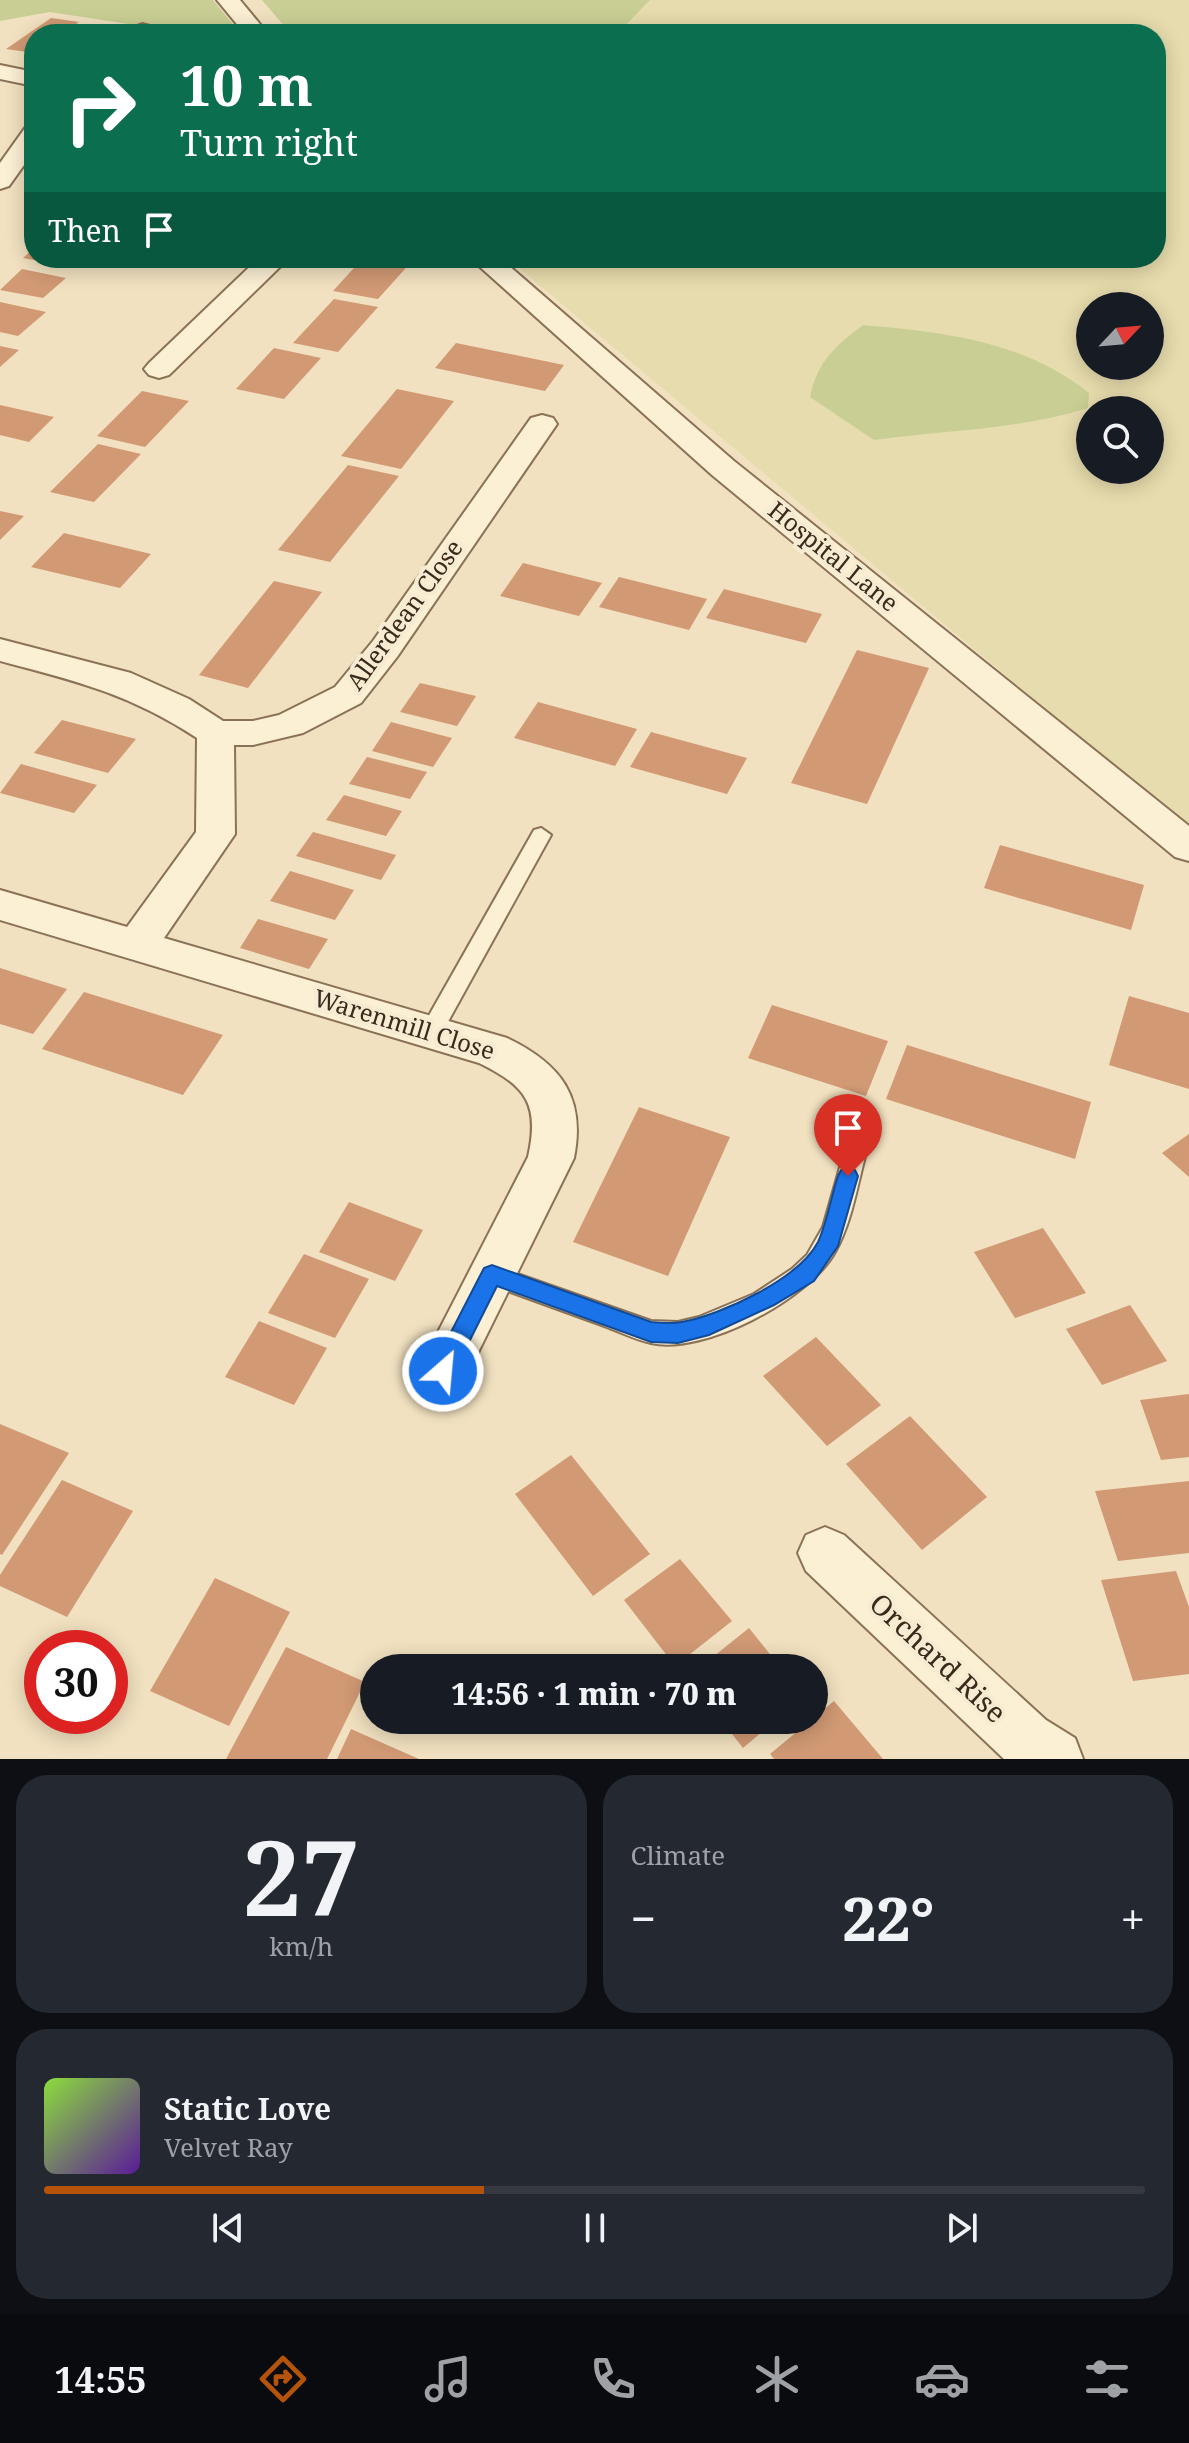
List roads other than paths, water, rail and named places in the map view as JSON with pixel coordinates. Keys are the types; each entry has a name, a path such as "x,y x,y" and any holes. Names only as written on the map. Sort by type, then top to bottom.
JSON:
{"street":[{"path":"228,0 248,24"},
{"path":"0,72 24,77"},
{"path":"159,369 265,268"},
{"name":"Hospital Lane","path":"495,268 723,468 1189,847"},
{"name":"Allerdean Close","path":"216,733 253,733 290,724 348,695 385,649 542,424"},
{"path":"0,650 118,681 176,707 216,733 215,834 137,945"},
{"name":"Warenmill Close","path":"0,905 431,1032 515,1060 534,1075 549,1093 556,1114 557,1136 551,1158 443,1371"},
{"name":"Orchard Rise","path":"825,1553 1026,1740 1054,1759"}],"lane":[{"path":"431,1032 541,835"},
{"path":"492,1275 651,1332 678,1333 701,1328 766,1298 806,1274 827,1246 855,1153"}]}
